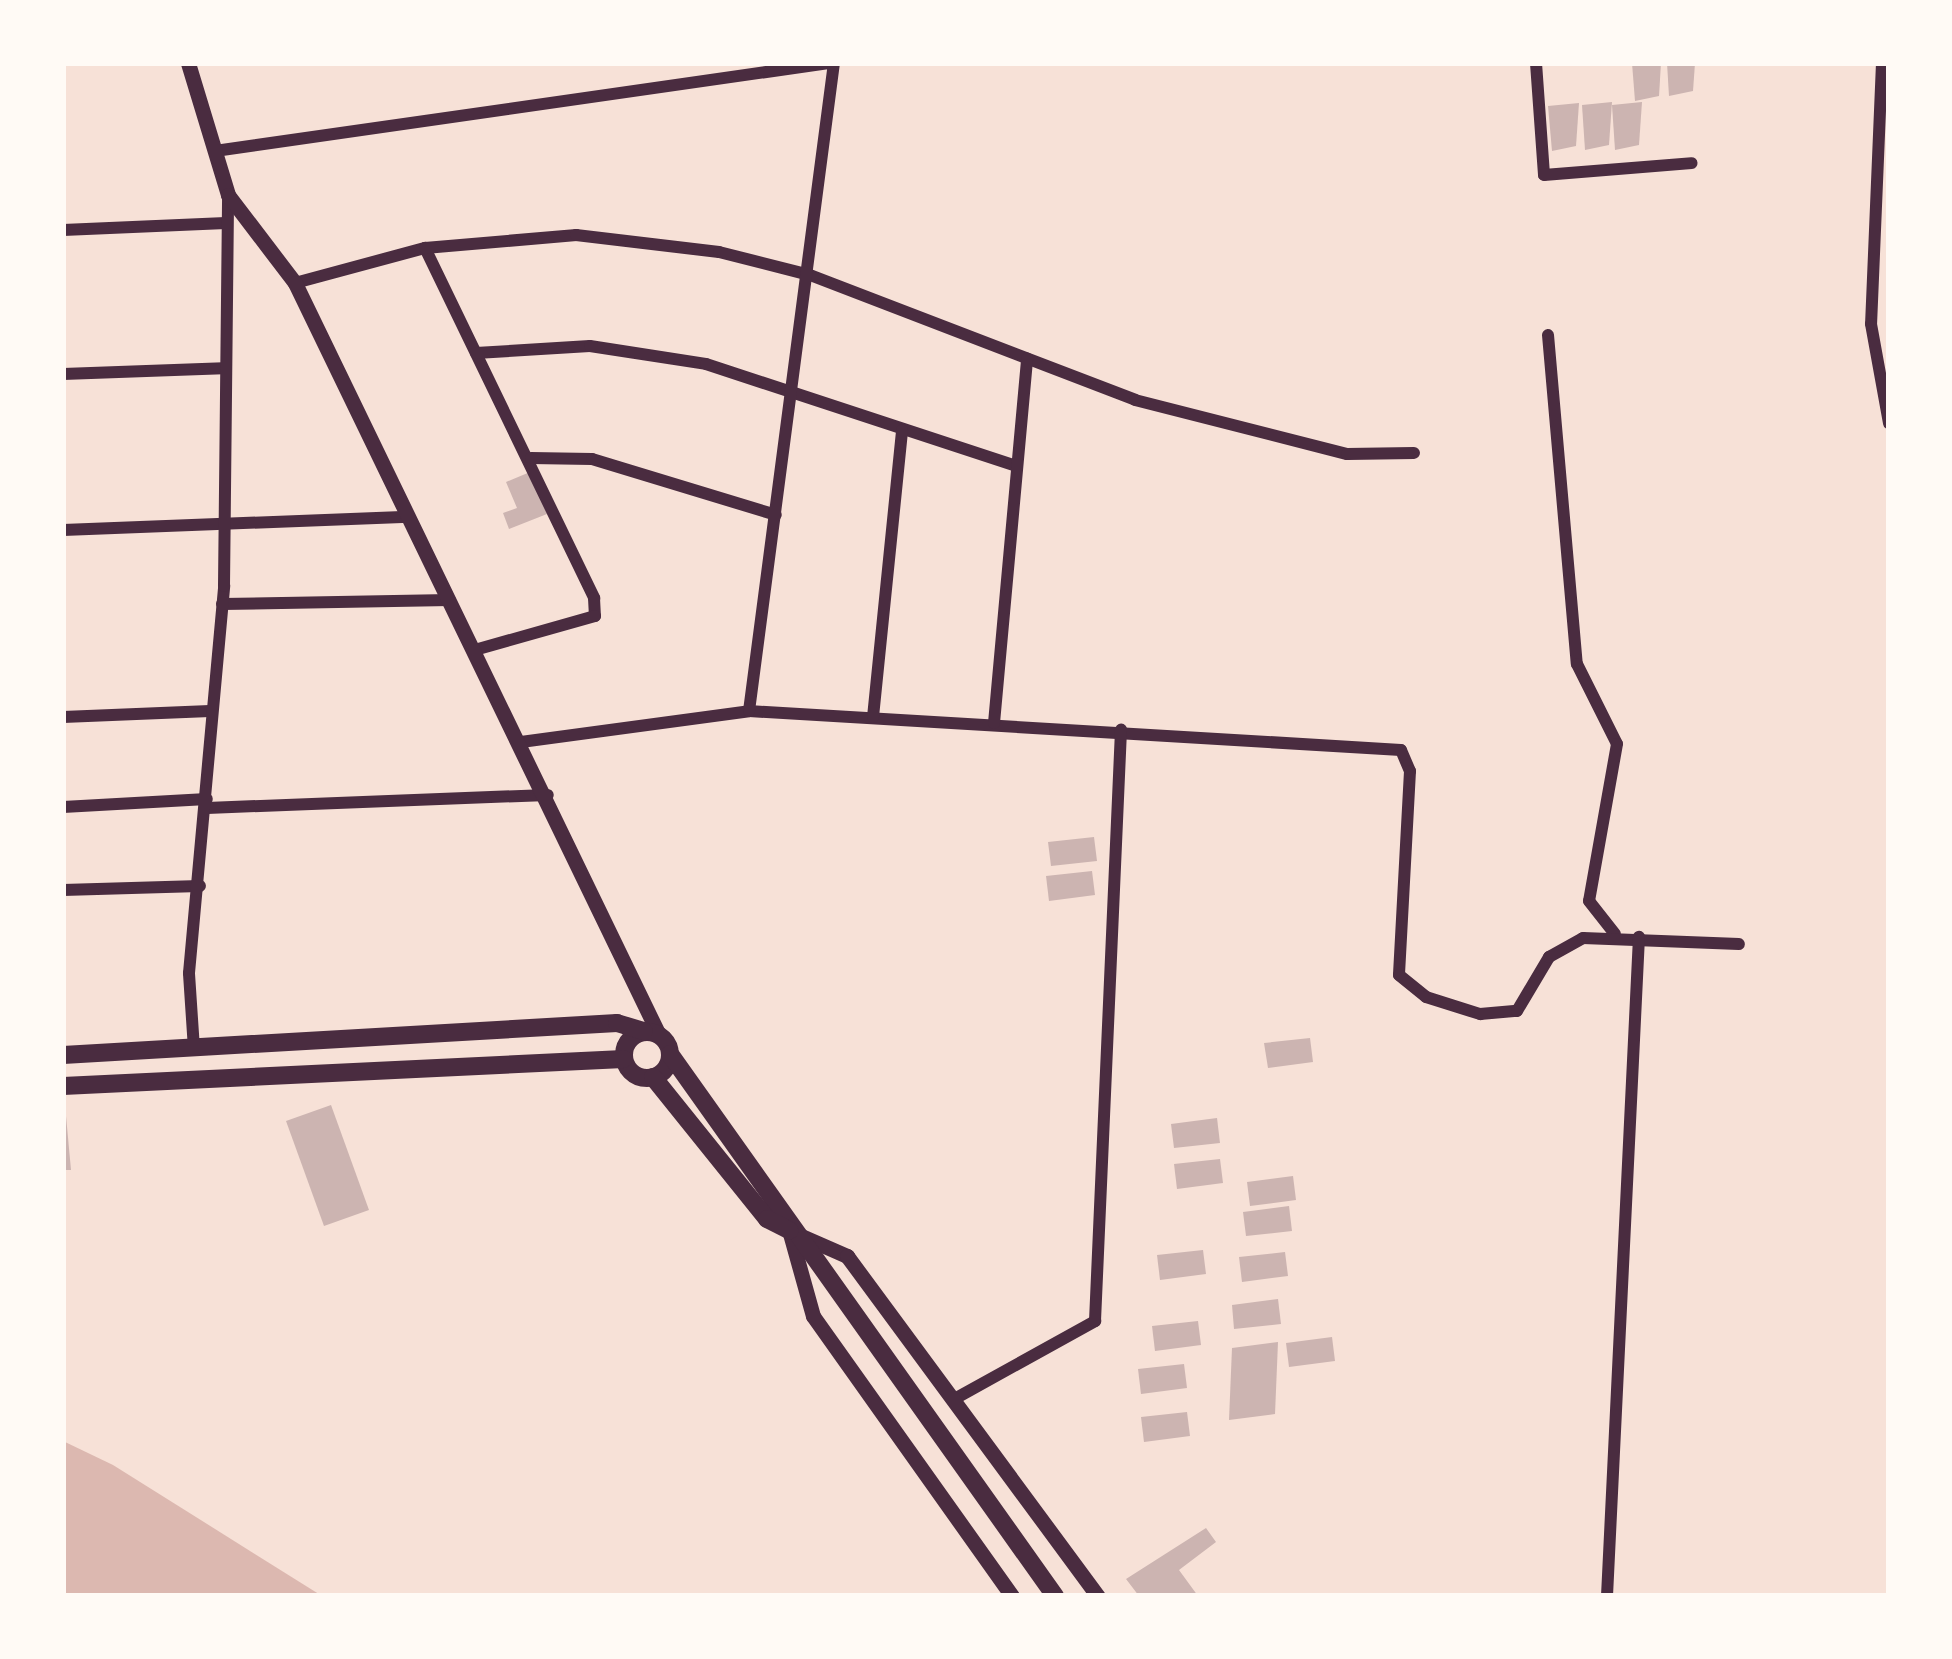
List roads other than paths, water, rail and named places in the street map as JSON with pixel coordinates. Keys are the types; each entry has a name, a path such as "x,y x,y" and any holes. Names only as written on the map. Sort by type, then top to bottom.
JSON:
{"main road":[{"path":"63,1055 617,1023 652,1033 785,1203 789,1230 1054,1596"},
{"path":"623,1059 652,1033"},
{"path":"653,1077 670,1054"},
{"path":"63,1086 623,1059 653,1077 767,1220 789,1230"}],"street":[{"path":"188,63 228,195 222,604 210,711 194,1049"},
{"path":"215,151 831,63 810,275 749,710"},
{"path":"1536,63 1544,176 1692,163"},
{"path":"1882,63 1871,324 1889,423"},
{"path":"228,195 295,283 548,795 652,1033"},
{"path":"63,230 226,223"},
{"path":"295,283 425,248 576,235 810,275 1135,400 1347,454 1414,454"},
{"path":"425,248 531,458 595,616 475,650"},
{"path":"1548,335 1577,664 1617,744 1589,901 1616,935"},
{"path":"476,353 590,346 706,364 1017,466"},
{"path":"994,723 1027,358"},
{"path":"63,374 223,368"},
{"path":"873,717 902,430"},
{"path":"531,458 592,459 776,515"},
{"path":"63,530 409,517"},
{"path":"222,604 450,600"},
{"path":"521,742 749,710 1401,750 1410,771 1399,975 1426,997 1480,1014 1516,1010 1564,945 1616,935 1739,944"},
{"path":"63,717 210,711"},
{"path":"958,1397 1095,1322 1121,730"},
{"path":"63,807 548,795"},
{"path":"63,890 200,886"},
{"path":"1606,1596 1639,937"},
{"path":"789,1230 847,1256 958,1397 1098,1596"},
{"path":"789,1230 813,1316 1012,1596"}]}
